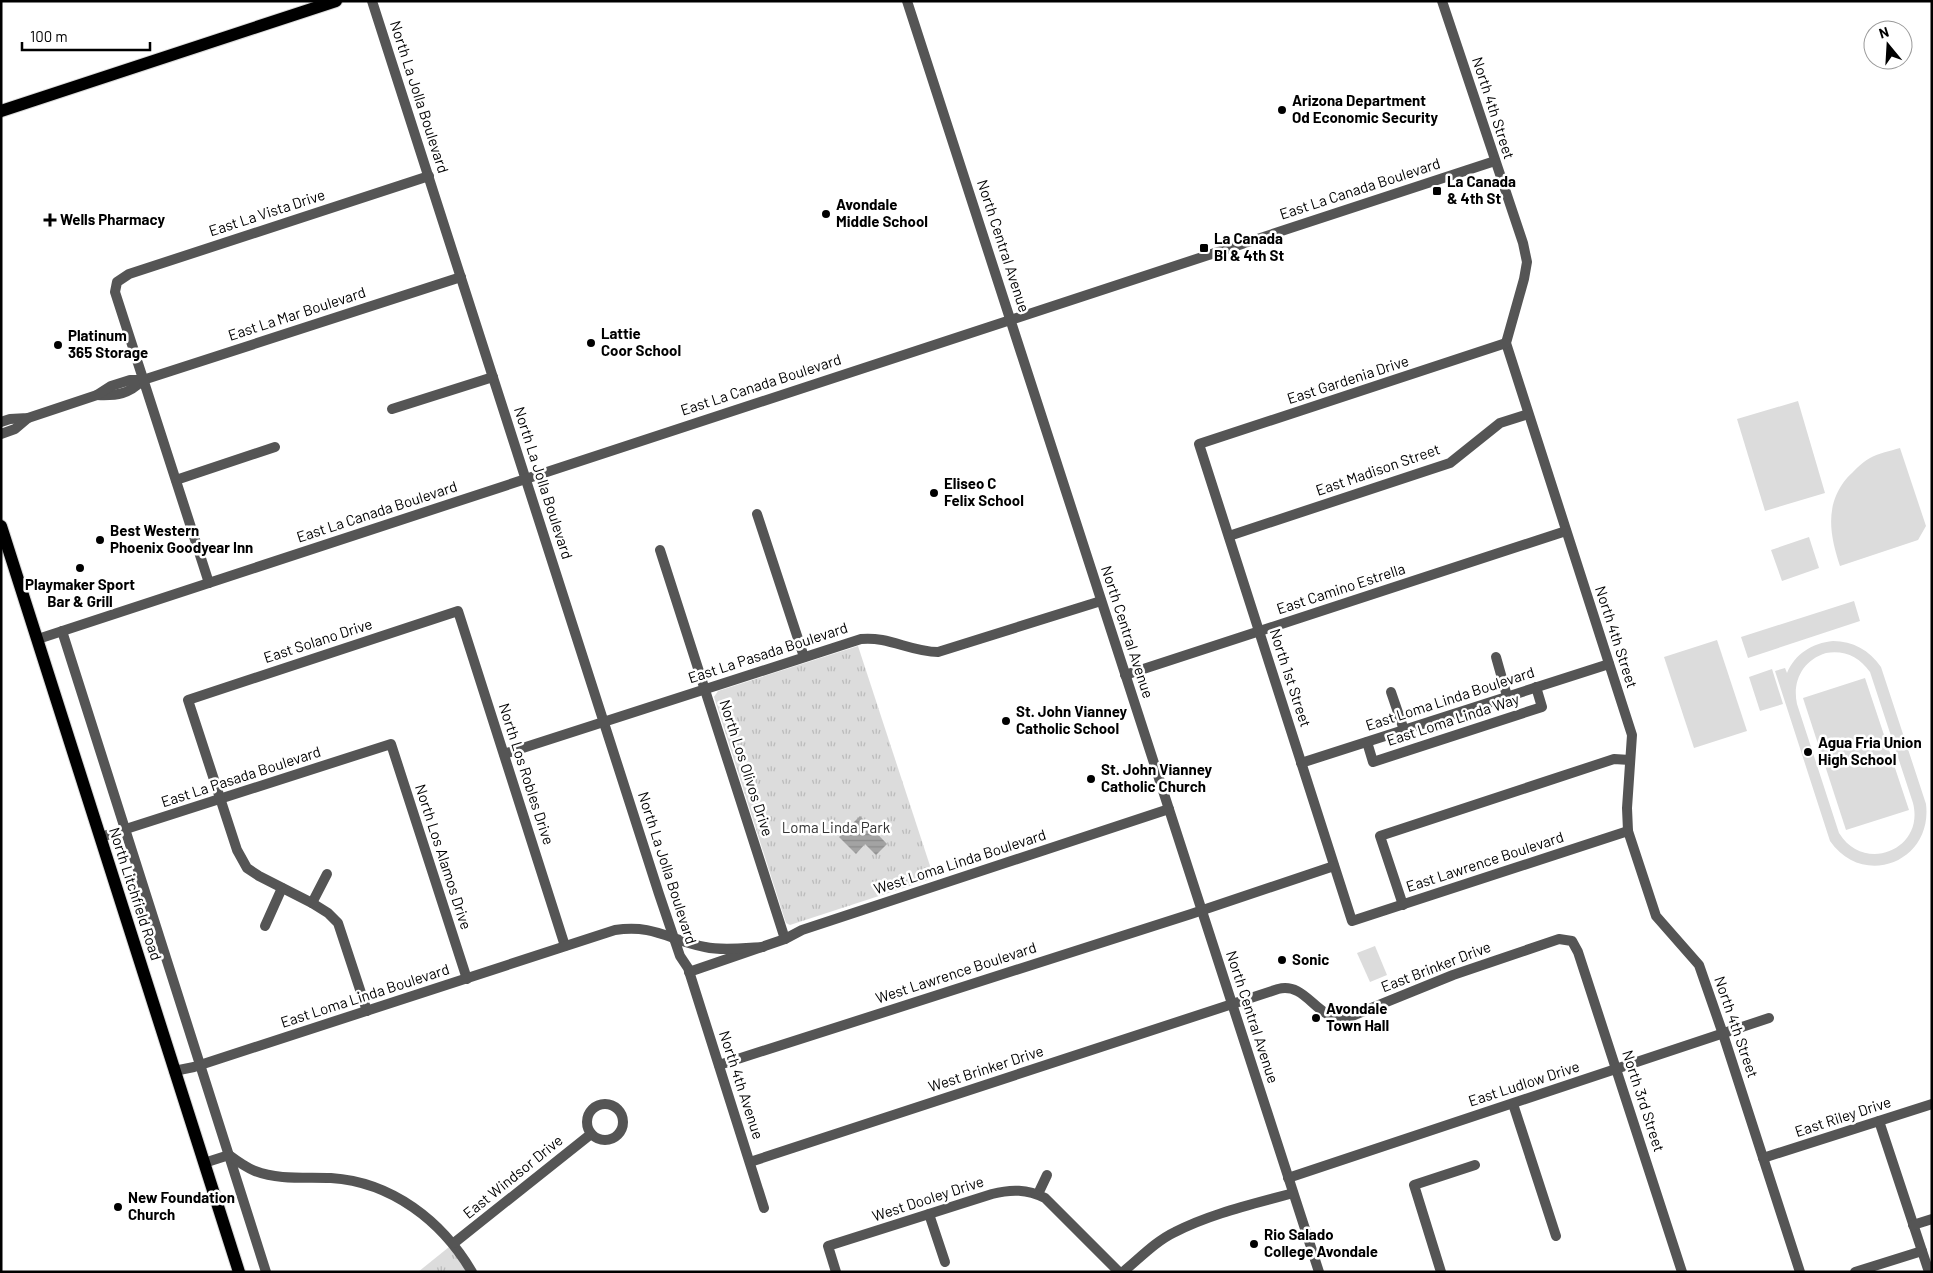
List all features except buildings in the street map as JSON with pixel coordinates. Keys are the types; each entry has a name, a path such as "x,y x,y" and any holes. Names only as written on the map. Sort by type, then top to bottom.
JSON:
{"main road":[{"path":"1,111 336,1"},
{"name":"North Litchfield Road","path":"1,526 239,1272"}],"street":[{"name":"North La Jolla Boulevard","path":"372,1 673,937 680,956 689,972"},
{"name":"North Central Avenue","path":"907,1 1319,1272"},
{"name":"North 4th Street","path":"1442,1 1523,243 1527,262 1506,344 1632,735 1627,808 1628,831 1656,916 1699,965 1800,1272"},
{"name":"East La Canada Boulevard","path":"38,639 1495,161"},
{"name":"East La Vista Drive","path":"143,380 115,292 117,282 129,274 429,176"},
{"name":"East La Mar Boulevard","path":"1,422 28,418 97,395 111,386 120,383 130,380 143,380 461,277"},
{"name":"East Gardenia Drive","path":"1199,444 1506,344"},
{"path":"392,409 493,377"},
{"path":"143,380 209,583"},
{"name":"East Madison Street","path":"1228,536 1450,463 1500,423 1528,414"},
{"name":"East La Mar Boulevard","path":"1,434 15,430 28,418"},
{"name":"North 1st Street","path":"1199,444 1352,921"},
{"path":"176,480 275,447"},
{"path":"757,514 804,657"},
{"name":"East Camino Estrella","path":"1125,676 1566,531"},
{"name":"North Los Olivos Drive","path":"660,550 785,939"},
{"name":"East La Pasada Boulevard","path":"504,754 861,639 885,640 925,652 938,652 1101,601"},
{"name":"East Solano Drive","path":"221,799 188,700 458,611"},
{"name":"North Los Robles Drive","path":"458,611 565,946"},
{"name":"North Litchfield Road","path":"62,631 266,1272"},
{"path":"1496,658 1508,696"},
{"name":"East Loma Linda Boulevard","path":"1301,763 1609,664"},
{"name":"East Loma Linda Way","path":"1367,742 1373,762 1383,759 1542,707 1536,687"},
{"path":"1391,692 1404,730"},
{"name":"East La Pasada Boulevard","path":"100,837 391,744"},
{"name":"North Los Alamos Drive","path":"391,744 467,979"},
{"path":"1403,905 1380,836 1614,759 1630,760"},
{"path":"221,799 237,850 246,868 312,903 328,913 338,923 367,1011"},
{"name":"West Loma Linda Boulevard","path":"689,972 785,939 802,930 1169,809"},
{"name":"East Lawrence Boulevard","path":"1352,921 1628,831"},
{"path":"1202,910 1334,866"},
{"path":"312,903 327,874"},
{"path":"265,926 282,888"},
{"name":"West Lawrence Boulevard","path":"719,1065 1202,910"},
{"name":"West Loma Linda Boulevard","path":"565,946 615,930 631,928 646,929 696,945 715,948 763,947"},
{"name":"East Brinker Drive","path":"1232,1004 1278,989 1290,988 1302,994 1331,1016 1348,1018 1453,974 1559,939 1572,942"},
{"name":"North 3rd Street","path":"1572,942 1578,952 1617,1068 1682,1272"},
{"name":"East Loma Linda Boulevard","path":"174,1071 200,1065 565,946"},
{"name":"North 4th Avenue","path":"689,972 764,1208"},
{"name":"West Brinker Drive","path":"750,1162 1232,1004"},
{"name":"East Ludlow Drive","path":"1288,1178 1769,1018"},
{"path":"1513,1104 1556,1236"},
{"name":"East Riley Drive","path":"1763,1158 1932,1104"},
{"path":"1879,1121 1929,1272"},
{"name":"East Windsor Drive","path":"454,1243 591,1134"},
{"path":"204,1163 228,1155 256,1172 273,1176 352,1180 383,1191 412,1205 428,1217 454,1243 472,1272"},
{"path":"1441,1272 1414,1185 1475,1165"},
{"path":"1047,1175 1038,1194 1052,1203 1119,1272"},
{"name":"West Dooley Drive","path":"836,1272 828,1246 1003,1191 1023,1190 1038,1194"},
{"path":"1123,1272 1154,1245 1175,1232 1215,1216 1293,1193"},
{"path":"929,1214 944,1262"},
{"path":"1913,1225 1932,1219"},
{"path":"1855,1272 1922,1250"}],"green space":[{"path":"1798,401 1825,493 1765,511 1737,419"},
{"path":"1900,448 1926,526 1918,540 1840,566 1831,521 1835,499 1840,488 1847,478 1867,460"},
{"path":"1809,537 1819,568 1782,581 1771,550"},
{"path":"1854,601 1860,621 1748,658 1741,637"},
{"path":"1717,640 1747,731 1694,748 1664,657"},
{"path":"1840,641 1854,645 1866,651 1881,667 1926,804 1925,824 1919,841 1907,854 1893,862 1877,866 1860,864 1844,856 1830,841 1775,671 1785,668 1787,673 1790,666 1800,655 1811,647 1825,642","holes":["1833,652 1851,656 1861,662 1870,672 1913,803 1914,819 1910,833 1901,844 1890,851 1877,854 1863,852 1850,845 1839,833 1797,704 1796,687 1805,666 1818,656"]},
{"name":"Loma Linda Park","path":"858,646 934,878 790,925 786,923 714,697 718,691"},
{"path":"1772,669 1783,704 1760,711 1749,677"},
{"path":"1865,678 1909,810 1846,830 1803,698"},
{"path":"1375,946 1387,975 1370,982 1357,953"},
{"path":"454,1243 472,1272 418,1272"}],"shaded area":[{"path":"860,816 887,844 876,855 865,844 856,854 839,837"}],"place":[{"name":"Arizona Department Od Economic Security","path":"1282,110"},
{"name":"La Canada & 4th St","path":"1437,191"},
{"name":"Avondale Middle School","path":"826,214"},
{"name":"Wells Pharmacy","path":"50,220"},
{"name":"La Canada Bl & 4th St","path":"1204,248"},
{"name":"Lattie Coor School","path":"591,343"},
{"name":"Platinum 365 Storage","path":"58,345"},
{"name":"Eliseo C Felix School","path":"934,493"},
{"name":"Best Western Phoenix Goodyear Inn","path":"100,540"},
{"name":"Playmaker Sport Bar & Grill","path":"80,568"},
{"name":"St. John Vianney Catholic School","path":"1006,721"},
{"name":"Agua Fria Union High School","path":"1808,752"},
{"name":"St. John Vianney Catholic Church","path":"1091,779"},
{"name":"Sonic","path":"1282,960"},
{"name":"Avondale Town Hall","path":"1316,1018"},
{"name":"New Foundation Church","path":"118,1207"},
{"name":"Rio Salado College Avondale","path":"1254,1244"}]}
